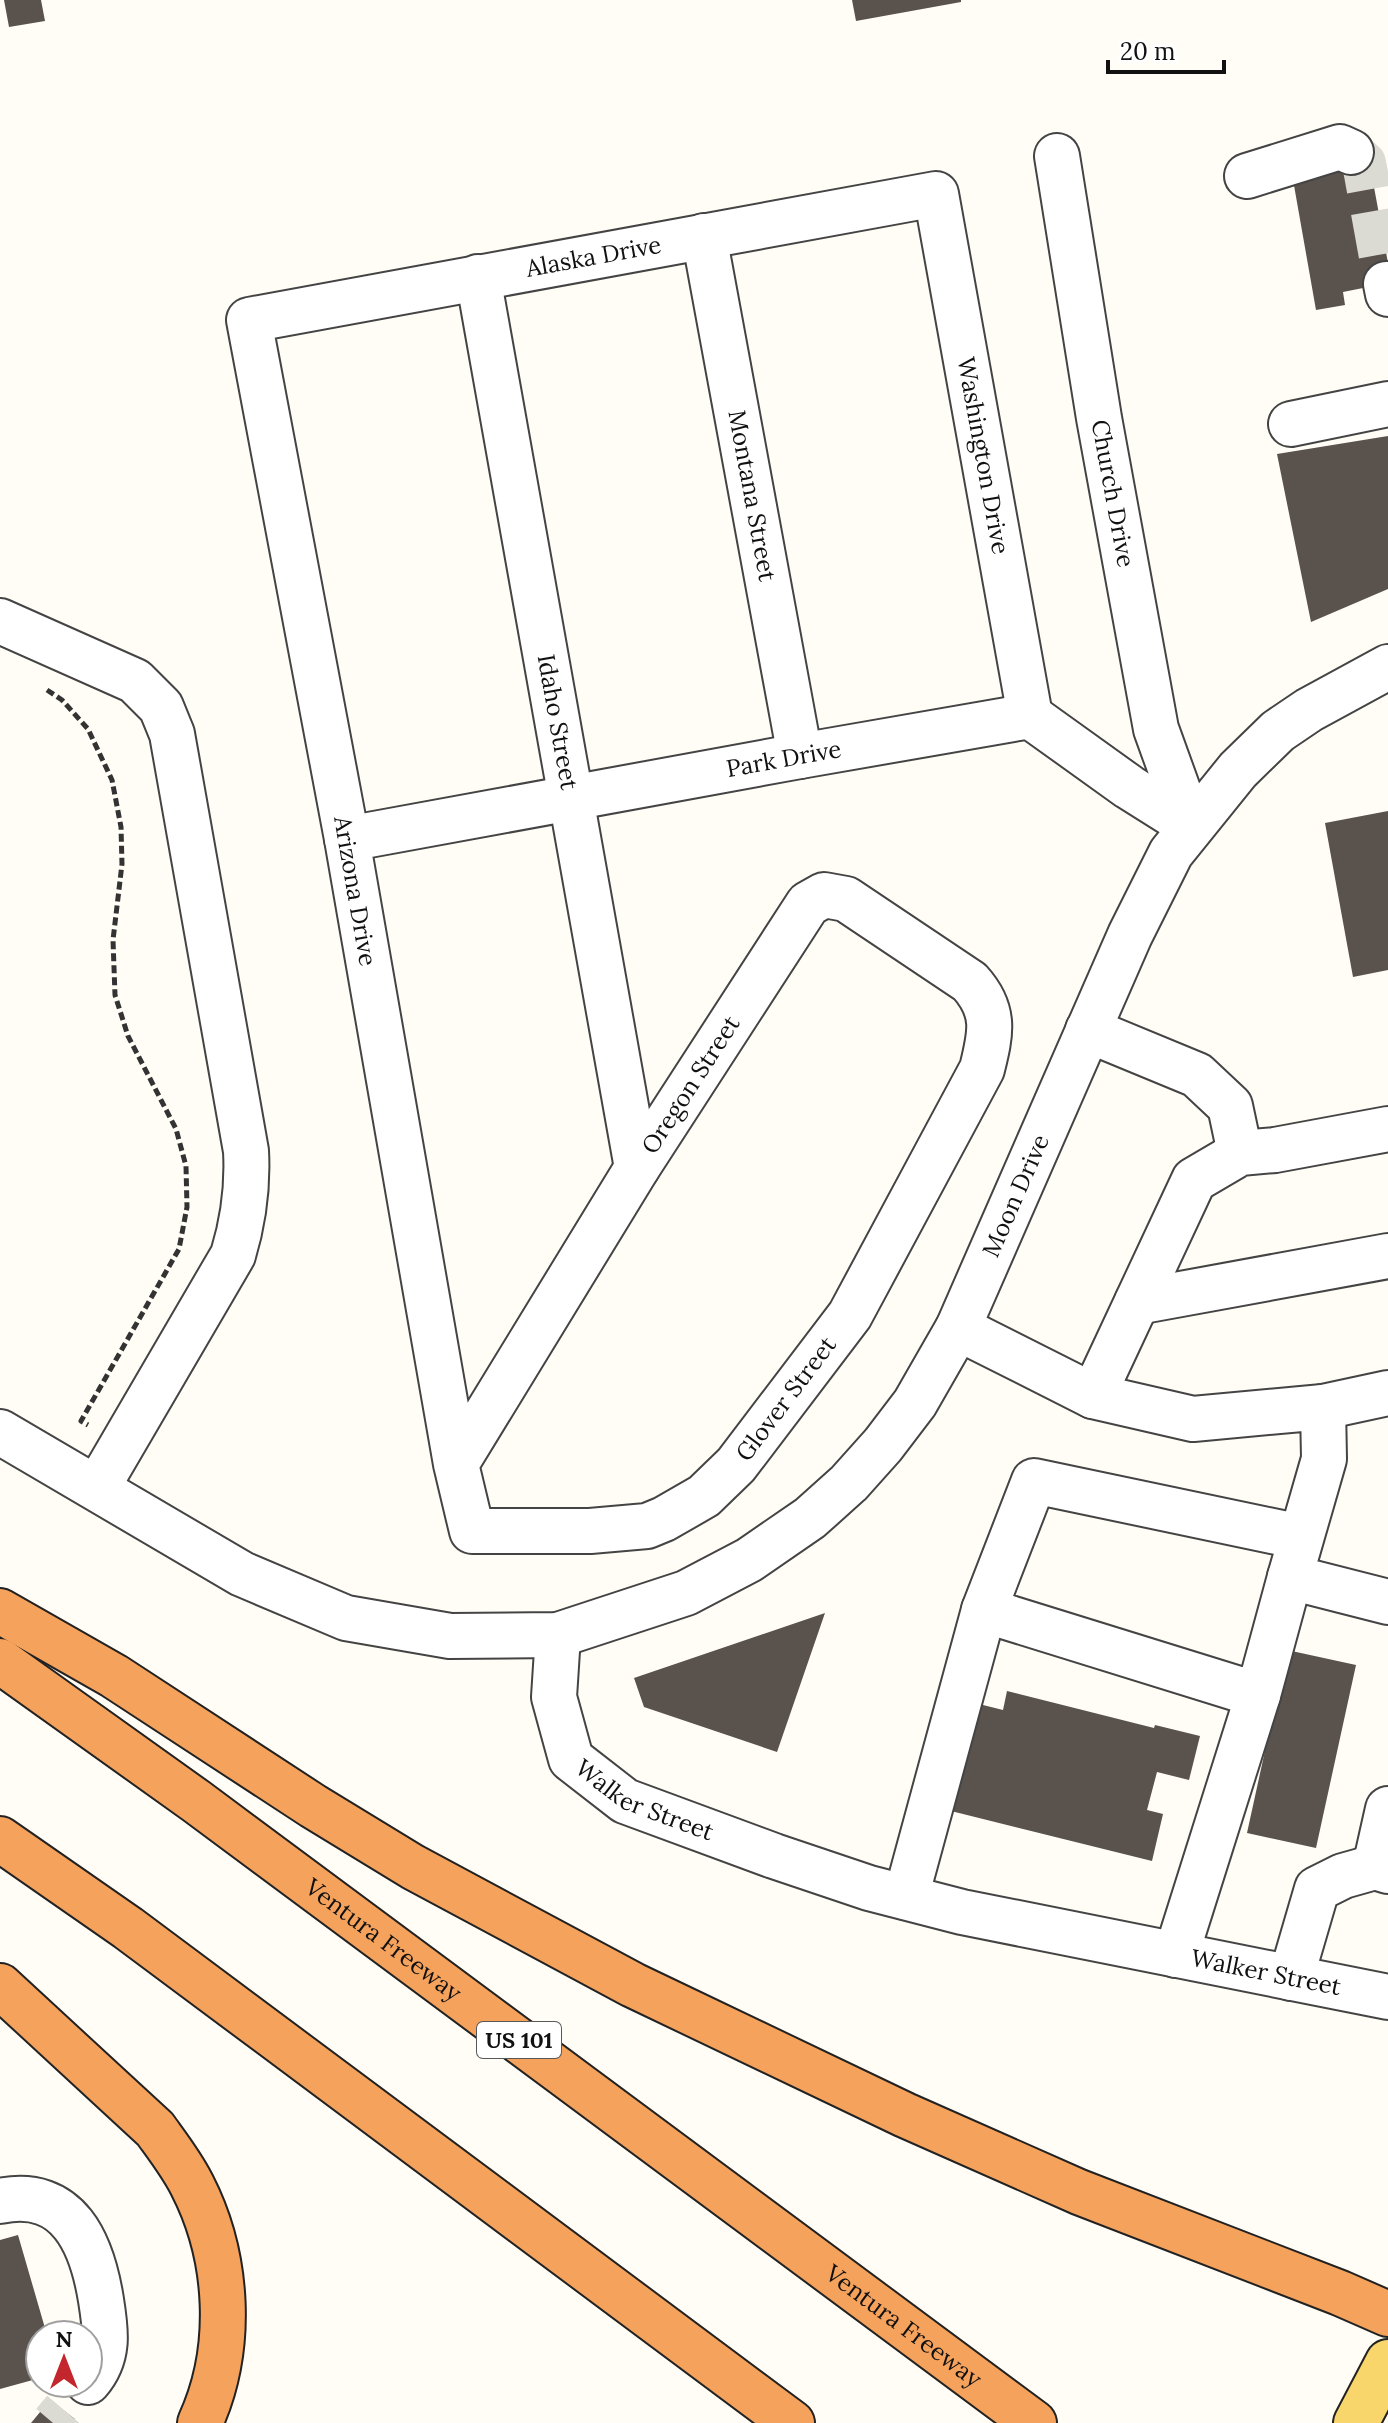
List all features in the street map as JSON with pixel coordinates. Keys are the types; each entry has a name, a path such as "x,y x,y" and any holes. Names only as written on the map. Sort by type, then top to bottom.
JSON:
{"highway":[{"path":"0,1611 114,1676 313,1806 413,1867 633,1985 905,2115 1079,2192 1388,2314"},
{"name":"Ventura Freeway","path":"0,1661 209,1811 1034,2423"},
{"path":"0,1839 128,1928 792,2423"},
{"path":"0,1986 131,2104 155,2129 192,2186 216,2249 223,2316 214,2384 200,2423"}],"main road":[{"path":"1356,2423 1388,2362"}],"street":[{"path":"1247,176 1340,147 1351,152"},
{"name":"Church Drive","path":"1057,156 1099,418 1156,729 1191,826"},
{"name":"Alaska Drive","path":"249,320 936,194"},
{"name":"Washington Drive","path":"936,194 1030,716"},
{"name":"Montana Street","path":"704,236 800,756"},
{"name":"Idaho Street","path":"478,277 637,1168"},
{"name":"Arizona Drive","path":"249,320 347,839 456,1464"},
{"path":"1291,424 1388,404"},
{"path":"0,621 135,681 161,707 172,734 246,1151 248,1183 243,1220 233,1255 97,1488"},
{"name":"Moon Drive","path":"558,1635 686,1593 749,1560 810,1518 849,1483 883,1445 915,1403 958,1328 1088,1030 1171,853 1238,770 1278,731 1309,710 1388,667"},
{"path":"1030,716 1129,787 1191,826"},
{"name":"Park Drive","path":"347,839 1030,716"},
{"name":"Oregon Street","path":"456,1464 637,1168 808,904 824,895 846,899 970,982 983,996 990,1018"},
{"name":"Glover Street","path":"456,1464 472,1531 590,1531 647,1526 704,1496 736,1465 850,1315 982,1069 989,1042 990,1018"},
{"path":"1088,1030 1197,1075 1230,1106 1240,1153"},
{"path":"1093,1396 1194,1180 1240,1153 1275,1150 1388,1129"},
{"path":"1137,1302 1388,1256"},
{"path":"958,1328 1093,1396 1193,1419 1323,1407 1388,1393"},
{"path":"1176,1955 1258,1695 1324,1459 1323,1407"},
{"path":"0,1432 242,1574 346,1618 450,1636 558,1635"},
{"path":"906,1897 984,1610 1034,1481 1296,1557 1388,1602"},
{"path":"984,1610 1258,1695"},
{"name":"Walker Street","path":"558,1635 554,1697 571,1759 625,1801 869,1888 962,1912 1388,1997"},
{"path":"1291,1978 1317,1889 1343,1876 1381,1869 1388,1809"},
{"path":"0,2201 22,2199 49,2206 72,2222 86,2245 97,2278 106,2329 104,2353"}],"path":[{"path":"37,684 62,700 88,729 112,780 121,827 122,864 113,940 115,995 137,1056 176,1129 186,1166 187,1207 179,1249 81,1421 122,1444"}],"building":[{"path":"4,0 41,0 45,21 9,27"},
{"path":"852,0 961,0 961,2 856,21"},
{"path":"1367,149 1388,263 1388,283 1343,292 1345,305 1316,310 1292,174"},
{"path":"1388,436 1388,589 1311,622 1277,454"},
{"path":"1388,811 1388,970 1353,977 1325,823"},
{"path":"825,1613 777,1752 644,1707 634,1678"},
{"path":"1287,1650 1356,1665 1316,1848 1247,1833"},
{"path":"1007,1691 1154,1728 1155,1725 1200,1736 1189,1780 1157,1772 1147,1810 1163,1814 1152,1861 947,1810 975,1703 1003,1710"},
{"path":"18,2235 42,2319 24,2319 24,2382 0,2389 0,2240"},
{"path":"50,2400 75,2419 71,2423 31,2423"}],"tunnel":[{"path":"1351,152 1364,163 1386,284"},
{"path":"53,2423 64,2410"}]}
